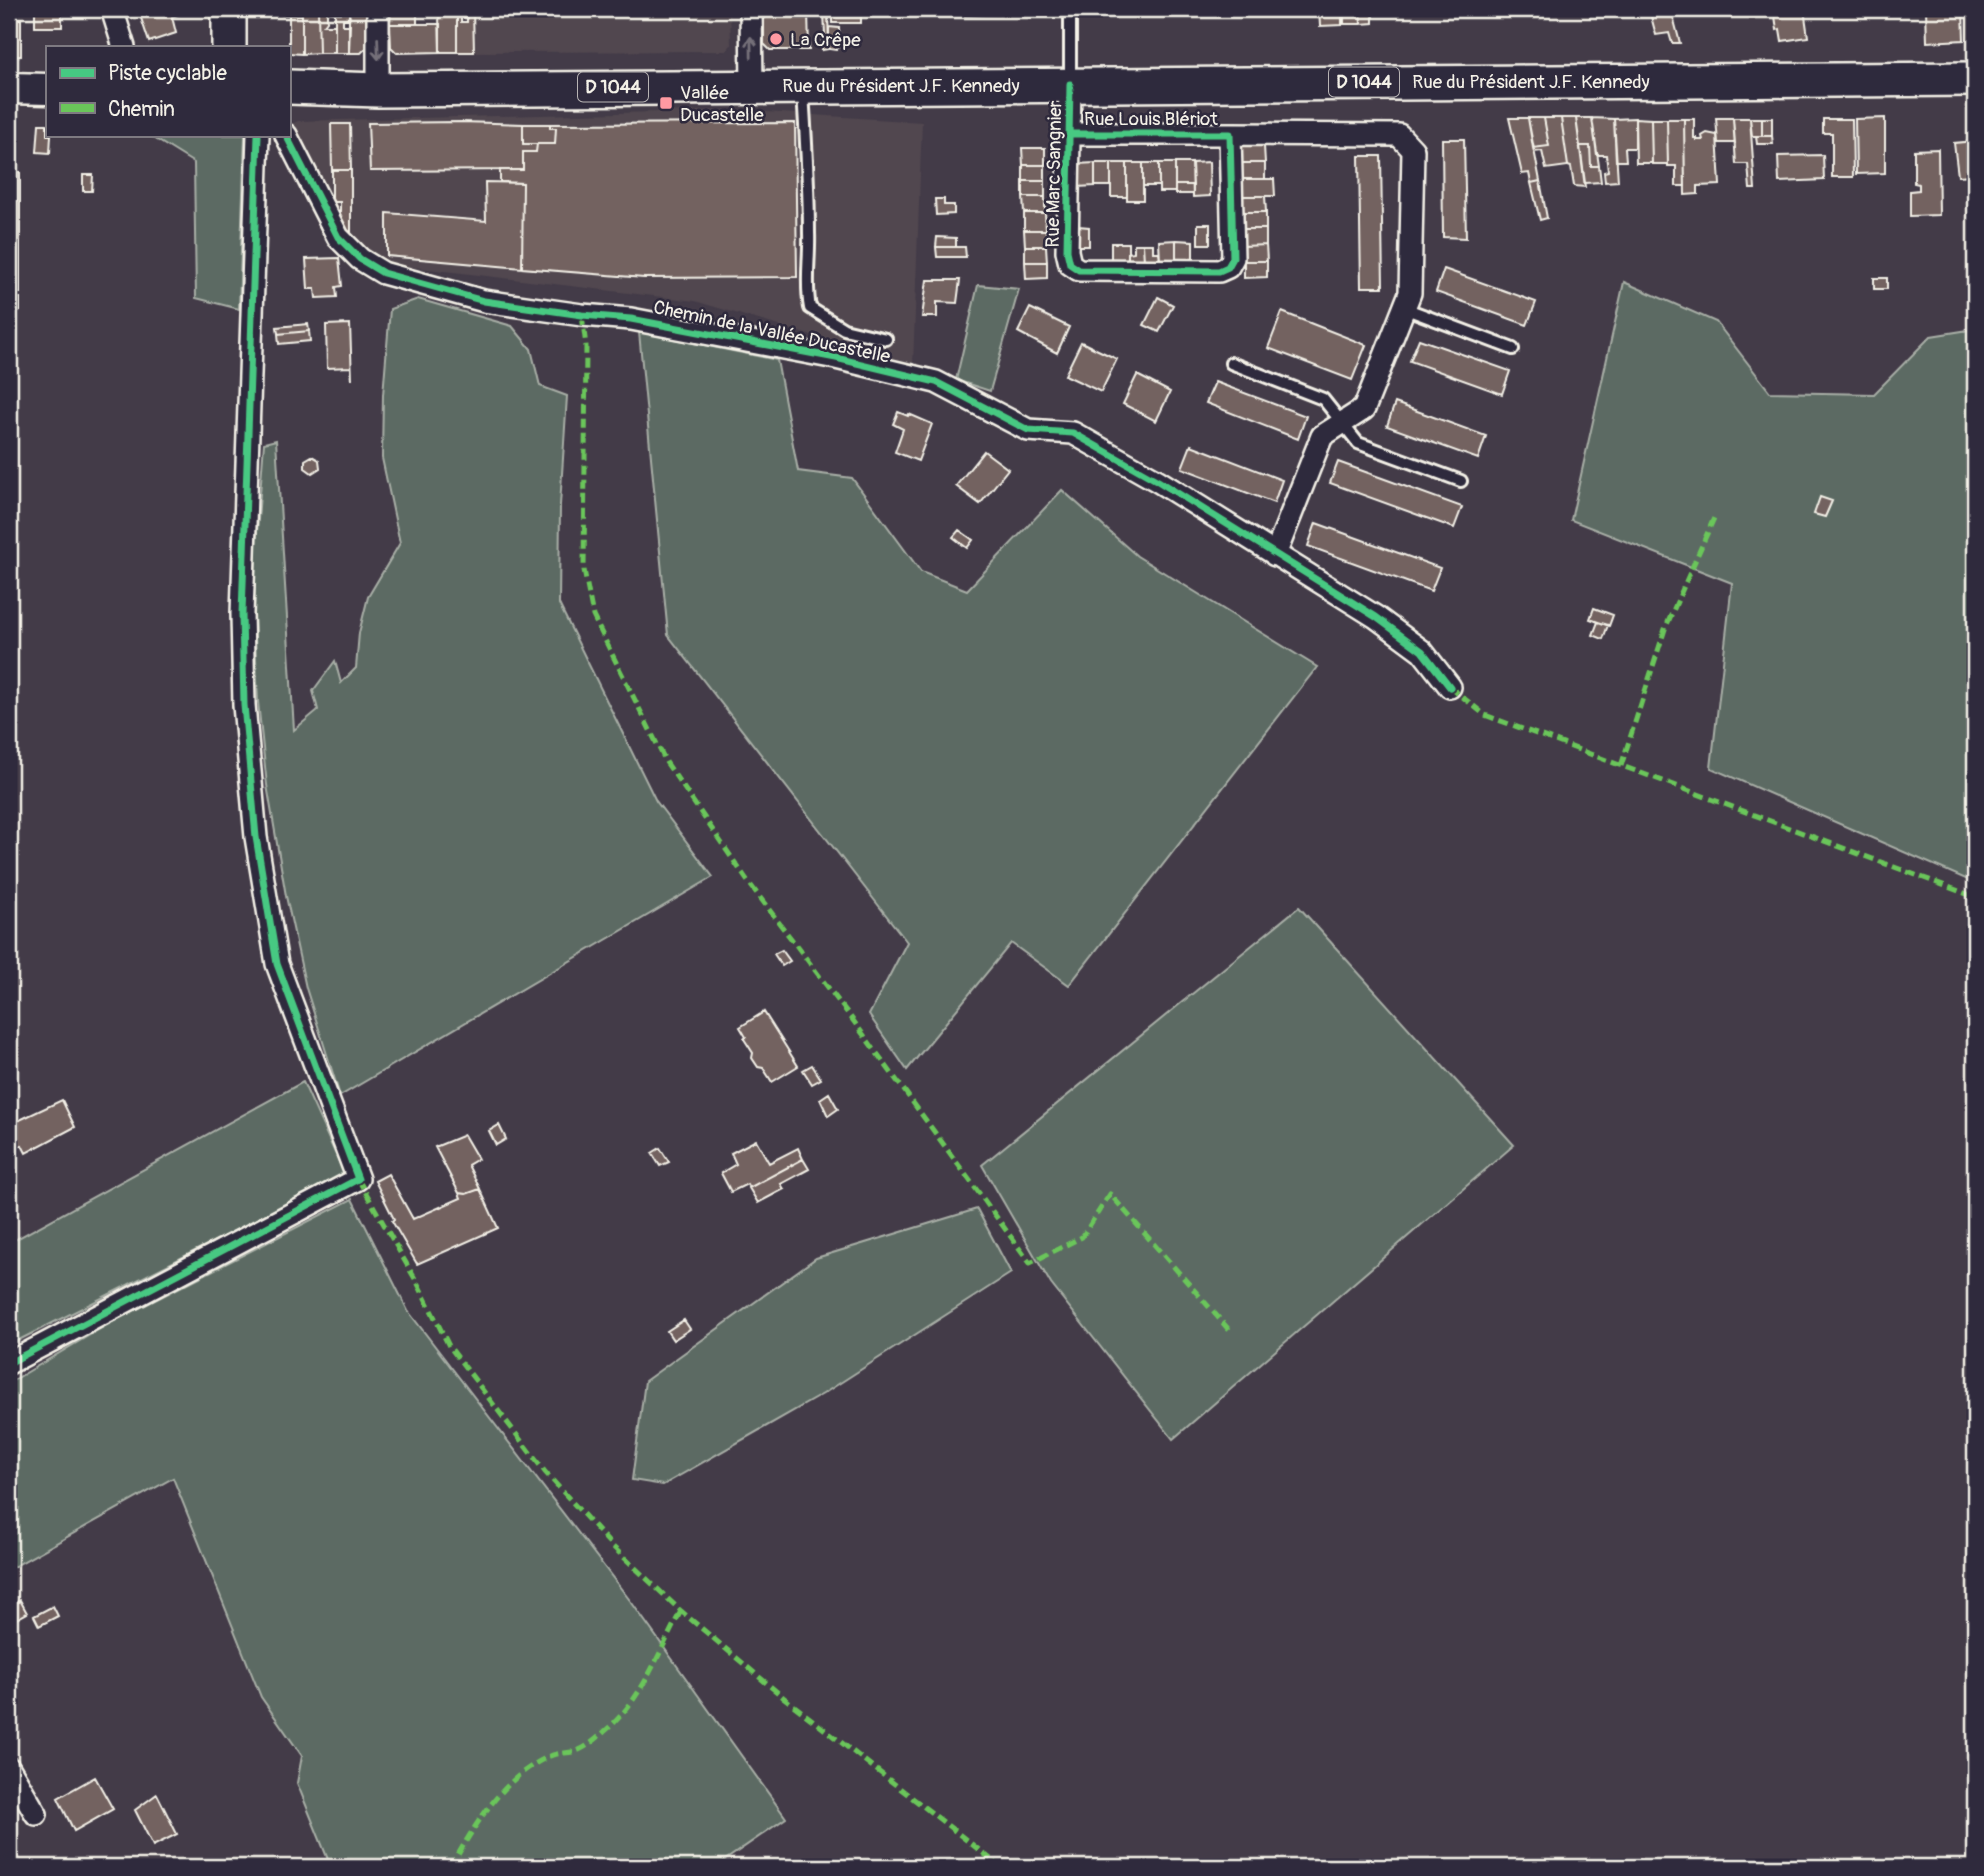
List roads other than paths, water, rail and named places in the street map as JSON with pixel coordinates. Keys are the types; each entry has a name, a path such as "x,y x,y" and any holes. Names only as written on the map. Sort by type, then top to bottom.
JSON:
{"main road":[{"path":"229,9 229,46"},
{"name":"Rue du Président J.F. Kennedy","path":"290,87 378,90 1975,79"},
{"path":"9,88 46,89"}],"street":[{"path":"112,9 124,46"},
{"path":"378,9 378,90"},
{"path":"751,9 752,86"},
{"name":"Rue Marc Sangnier","path":"1070,84 1067,251 1070,264 1079,270 1109,270"},
{"name":"Rue Louis Blériot","path":"1070,134 1230,134 1233,258 1228,267 1219,271 1109,270"},
{"path":"1230,134 1399,135 1413,150 1410,293 1364,409 1322,436 1275,555"},
{"path":"9,1363 358,1179 277,964 256,837 244,705 242,614 258,136"},
{"name":"Chemin de la Vallée Ducastelle","path":"287,136 338,237 360,259 383,272 484,301 631,319 836,358 936,382 1028,430 1073,433 1158,481 1376,617 1422,651 1450,687"},
{"path":"9,1768 36,1814"}],"lane":[{"path":"1070,9 1070,84"},
{"path":"802,86 809,204 807,289 810,308 844,329 886,340"},
{"path":"1404,308 1513,349"},
{"path":"1231,363 1324,399 1358,443 1461,481"}],"place":[{"name":"La Crêpe","path":"776,39"},
{"name":"Vallée Ducastelle","path":"666,103"}]}
